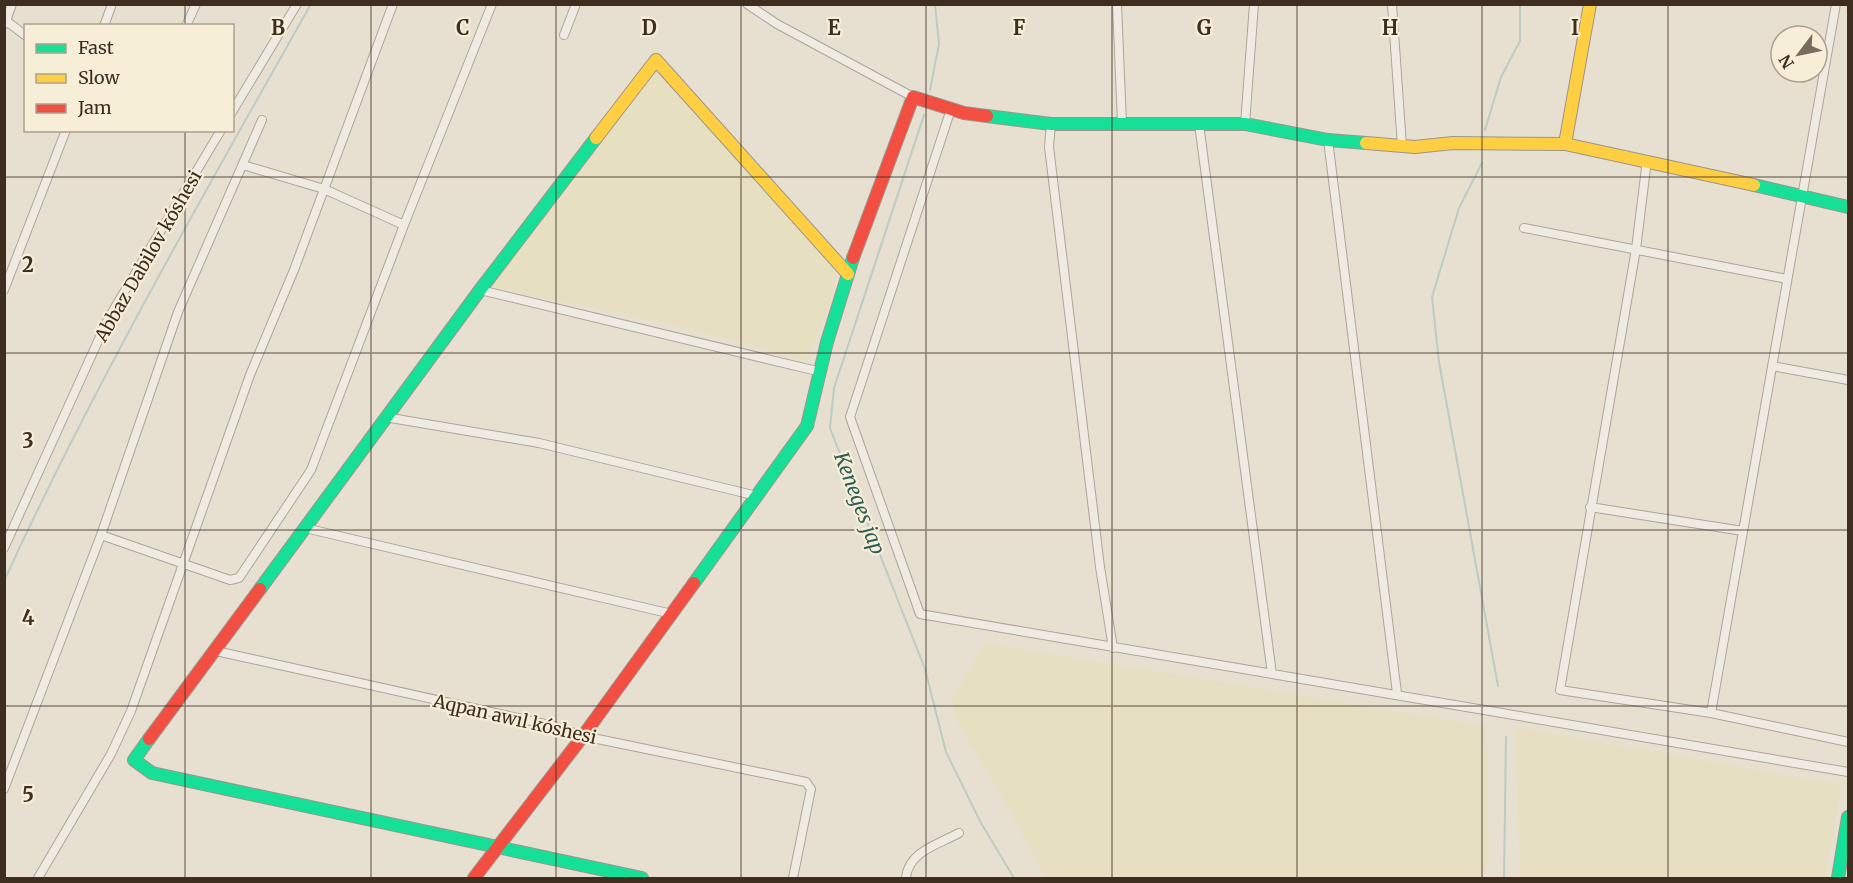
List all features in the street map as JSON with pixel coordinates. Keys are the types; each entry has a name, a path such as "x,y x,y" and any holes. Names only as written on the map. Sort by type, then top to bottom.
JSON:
{"street":[{"path":"12,4 5,21 24,35"},
{"path":"105,24 112,4"},
{"path":"187,24 196,4"},
{"path":"234,109 297,4"},
{"path":"38,879 121,732 250,375 294,270 393,4"},
{"path":"101,535 230,580 239,578 311,470 404,225 492,4"},
{"path":"564,35 576,4"},
{"path":"747,4 914,98 951,109 1051,124 1245,124 1328,140 1402,146 1503,142 1565,144 1647,160 1848,207"},
{"path":"1117,4 1122,124"},
{"path":"1245,124 1254,4"},
{"path":"1392,4 1402,146"},
{"path":"1565,144 1590,4"},
{"path":"1711,713 1836,4"},
{"path":"642,879 498,846 152,773 134,760 216,651 385,417 656,60 848,274"},
{"path":"474,879 583,736 807,426 817,371 848,274 914,98"},
{"path":"951,109 849,417 920,614 1113,648 1397,693 1848,772"},
{"path":"4,789 101,535 178,312 261,120"},
{"path":"1051,124 1049,147 1100,567 1113,648"},
{"path":"1199,124 1272,674"},
{"path":"4,290 65,132"},
{"name":"Abbaz Dabilov kóshesi","path":"4,548 108,320 220,132"},
{"path":"1328,140 1397,693"},
{"path":"1647,160 1636,249 1560,690 1711,713 1848,742"},
{"path":"243,165 324,189 404,225"},
{"path":"1524,228 1787,279"},
{"path":"480,290 817,371"},
{"path":"1772,366 1848,380"},
{"path":"385,417 539,443 757,496"},
{"path":"1590,507 1743,531"},
{"path":"305,528 672,614"},
{"name":"Aqpan awıl kóshesi","path":"216,651 554,726 583,736 789,777 806,783 811,789 793,879"},
{"path":"1838,879 1848,817"},
{"path":"906,879 907,866 912,858 959,833"}],"shaded area":[{"path":"655,69 837,271 829,305 808,361 680,327 496,288 490,283"},
{"path":"984,643 1486,726 1489,854 1483,878 1045,878 1001,795 958,724 952,701"},
{"path":"1515,727 1842,785 1825,878 1520,878"}],"waterway":[{"path":"4,581 75,434 113,362 311,4"},
{"name":"Keneges jap","path":"930,90 939,44 935,4"},
{"path":"1485,130 1501,77 1520,41 1520,4"},
{"name":"Keneges jap","path":"924,115 834,388 830,428 925,669 946,752 981,823 1014,878"},
{"path":"1482,163 1459,208 1432,297 1439,362 1498,686"},
{"path":"1504,878 1506,737"}],"traffic: fast":[{"path":"987,116 1051,124 1245,124 1328,140 1366,143"},
{"path":"260,589 480,290 596,138"},
{"path":"1754,185 1848,207"},
{"path":"694,583 807,426 827,342 853,258"},
{"path":"149,739 134,760 152,773 642,878"},
{"path":"1838,878 1848,817"}],"traffic: slow":[{"path":"1565,144 1590,4"},
{"path":"596,138 656,60 848,274"},
{"path":"1366,143 1415,147 1453,143 1565,144 1754,185"}],"traffic: jam":[{"path":"853,258 913,97 964,113 987,116"},
{"path":"474,878 583,736 694,583"},
{"path":"149,739 260,589"}]}
